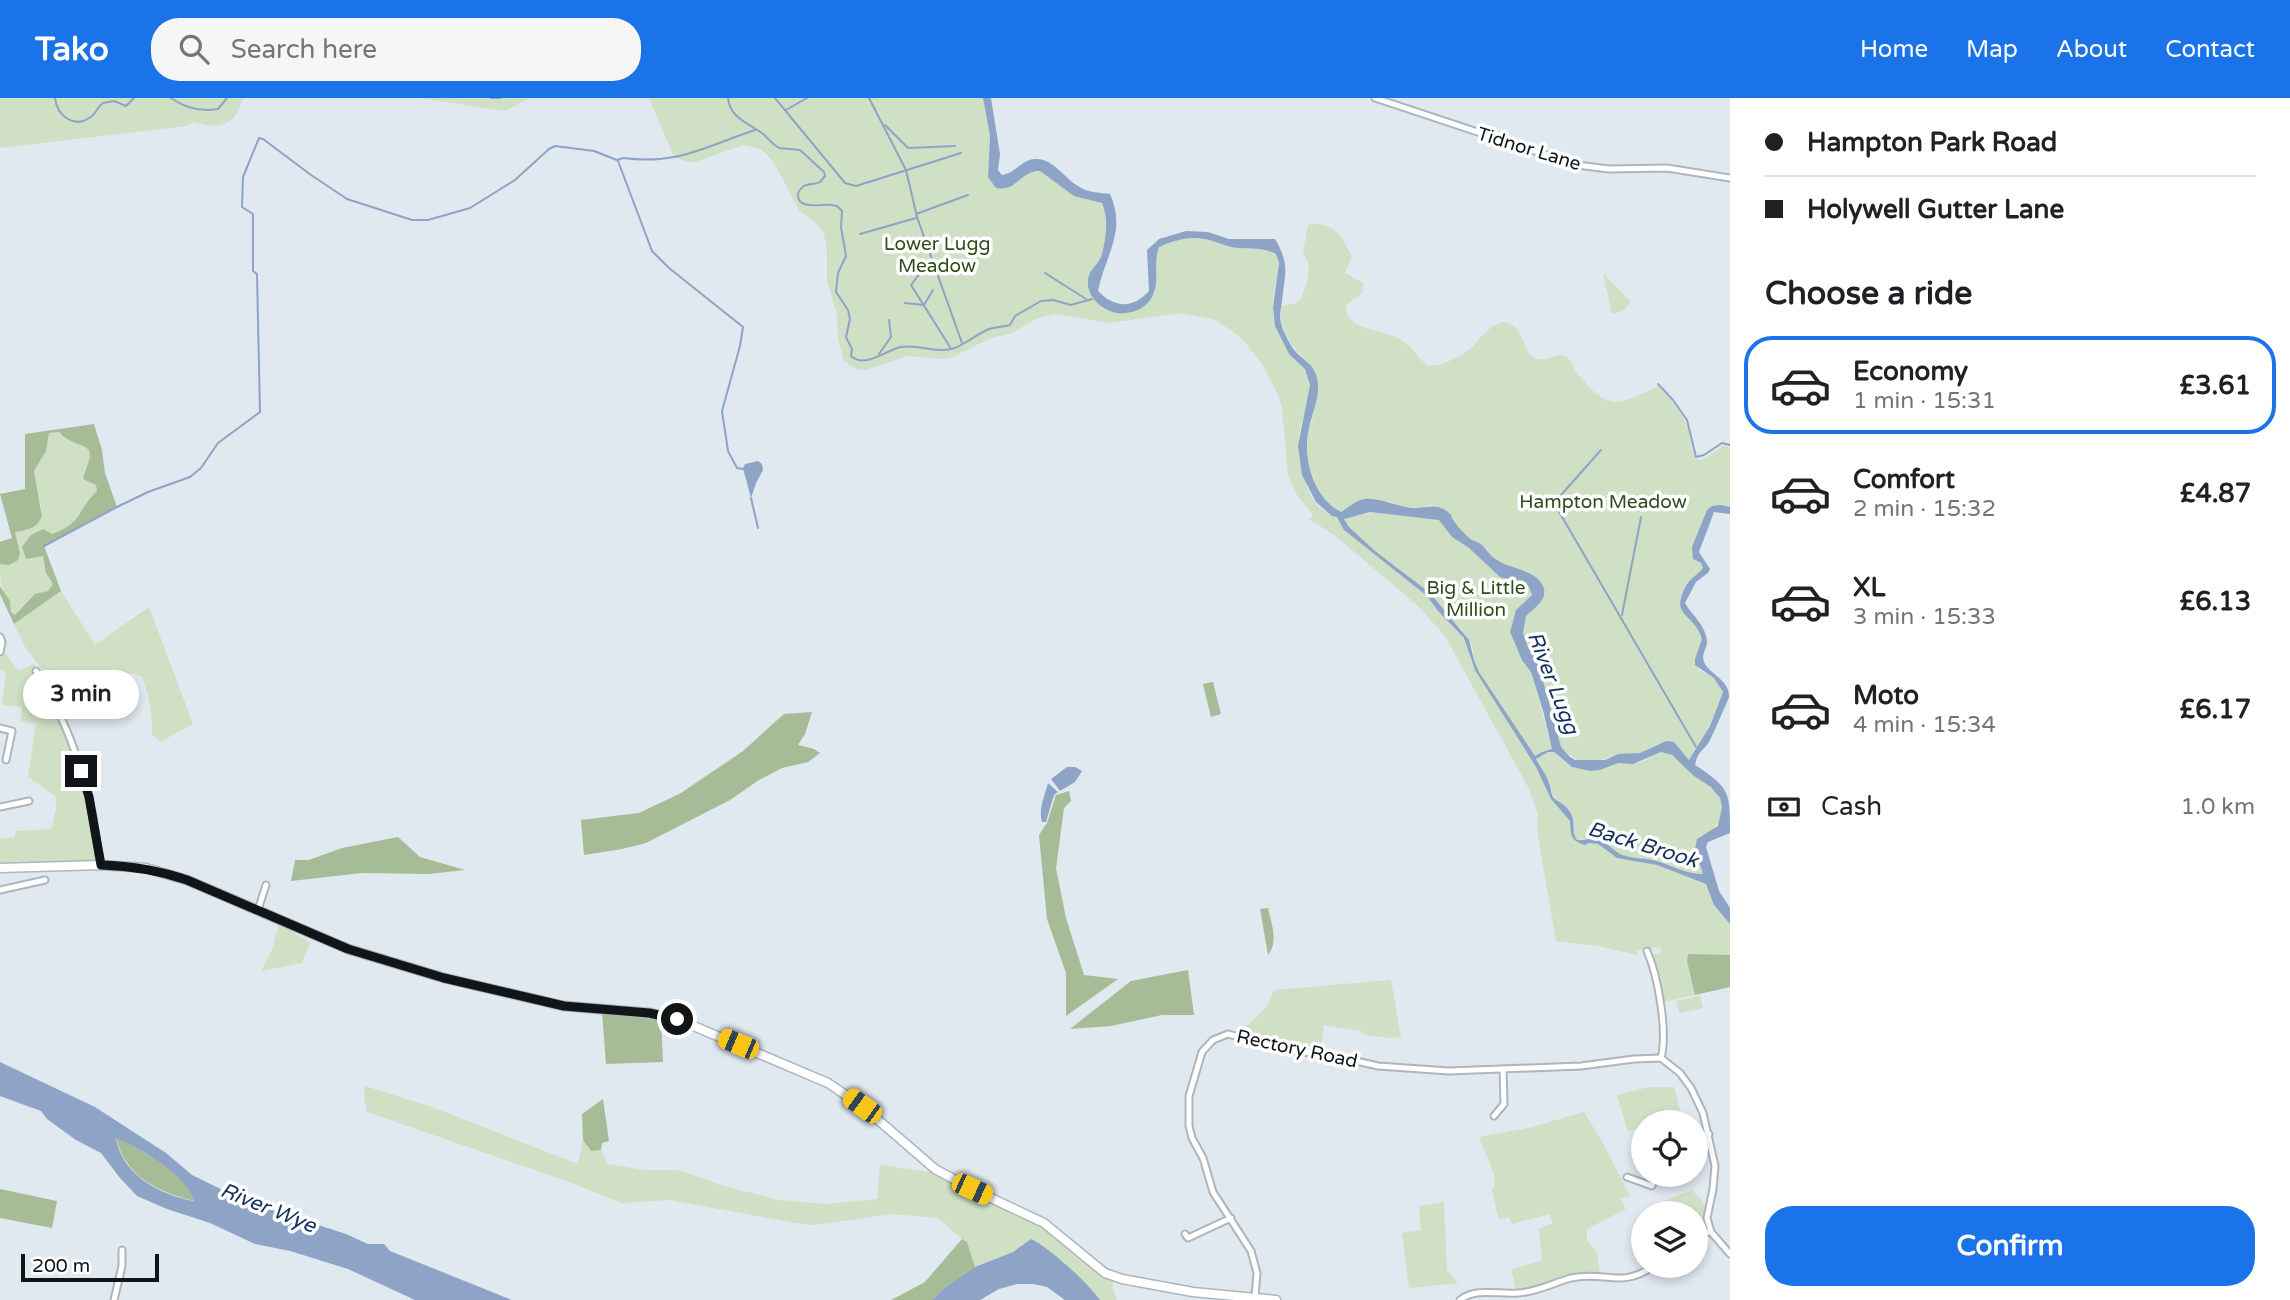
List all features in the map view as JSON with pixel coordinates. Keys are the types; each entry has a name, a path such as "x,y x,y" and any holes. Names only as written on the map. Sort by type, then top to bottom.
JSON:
{"main road":[{"path":"0,867 101,865 135,866 162,871 348,949 483,989 564,1006 649,1013 677,1019 808,1073 846,1094 935,1169 1044,1223 1105,1273 1122,1279 1193,1292 1276,1300"}],"street":[{"name":"Tidnor Lane","path":"1375,98 1577,165 1608,169 1676,169 1730,178"},
{"path":"0,637 0,652"},
{"path":"36,671 48,689 72,743 86,785 101,865"},
{"path":"0,728 12,731 6,760"},
{"path":"0,807 29,801"},
{"path":"0,890 45,880"},
{"path":"254,888 264,889 258,910"},
{"path":"1647,951 1654,972 1663,1026 1664,1046 1661,1058 1680,1073 1691,1088 1709,1134 1715,1177 1708,1213"},
{"name":"Rectory Road","path":"1255,1297 1257,1273 1251,1251 1213,1192 1189,1126 1189,1096 1199,1061 1205,1047 1218,1037 1228,1034 1285,1049 1330,1055 1378,1066 1449,1071 1581,1066 1661,1058"},
{"path":"1494,1116 1504,1104 1503,1069"},
{"path":"1627,1177 1631,1178"},
{"path":"1187,1238 1231,1218"},
{"path":"1708,1222 1711,1232 1730,1254"},
{"path":"114,1300 122,1266 122,1250"},
{"path":"1460,1300 1479,1293 1525,1293 1580,1277 1631,1278"}],"green space":[{"path":"0,98 244,98 232,119 222,125 193,122 187,126 0,148"},
{"path":"419,98 529,98 505,111"},
{"name":"Lower Lugg Meadow","path":"649,98 983,98 990,136 988,177 1015,185 1026,174 1040,171 1074,196 1102,203 1106,223 1104,246 1087,284 1116,313 1155,293 1159,247 1198,238 1231,247 1260,249 1276,254 1278,267 1273,300 1275,320 1282,340 1304,369 1309,383 1299,450 1304,478 1316,503 1325,512 1337,517 1344,530 1427,596 1467,642 1472,664 1536,767 1551,799 1570,821 1575,842 1585,845 1598,844 1611,854 1657,865 1706,884 1714,905 1730,924 1730,955 1687,961 1695,995 1662,1002 1651,955 1661,952 1660,947 1637,950 1637,955 1598,946 1556,941 1537,831 1538,814 1528,787 1445,636 1419,607 1337,537 1309,519 1313,515 1297,495 1288,476 1282,408 1278,395 1262,364 1232,331 1215,320 1181,313 1110,323 1054,314 1035,319 1013,333 991,338 953,357 943,359 907,356 866,370 855,369 844,361 838,339 837,315 827,281 824,234 818,225 799,210 773,161 761,149 743,145 695,162 674,157"},
{"name":"Hampton Meadow","path":"1317,224 1330,228 1339,235 1352,256 1345,273 1363,283 1363,292 1346,305 1347,314 1359,325 1403,341 1427,365 1442,364 1458,357 1491,327 1503,322 1509,323 1518,330 1533,357 1567,357 1577,373 1605,399 1622,401 1658,386 1682,416 1697,460 1702,460 1725,445 1730,448 1730,507 1721,505 1704,517 1692,547 1696,562 1701,563 1703,568 1688,581 1679,601 1696,624 1702,640 1698,669 1714,678 1723,692 1710,726 1689,760 1674,742 1657,744 1638,754 1619,754 1587,762 1574,758 1561,747 1538,662 1523,633 1526,616 1543,598 1540,582 1528,572 1512,569 1495,560 1486,549 1467,537 1445,510 1431,505 1408,507 1367,499 1341,512 1324,498 1313,479 1307,446 1316,403 1314,369 1285,333 1281,316 1281,306 1294,304 1301,299 1308,278 1309,265 1303,252 1308,225"},
{"path":"1603,273 1631,302 1623,311 1612,314"},
{"path":"94,424 102,450 105,473 117,507 44,546 61,591 14,624 0,594 0,586 10,601 11,612 15,615 35,594 48,591 53,584 46,573 43,556 26,559 22,547 31,535 43,529 52,534 70,525 97,491 96,485 83,479 90,457 89,450 59,432 49,433 46,451 34,471 42,517 31,528 15,532 20,553 18,560 9,565 0,564 0,542 12,538 0,494 25,489 25,434"},
{"path":"59,432 67,439 89,449 90,457 86,468 97,491 70,525 52,534 43,529 45,564 53,584 48,591 35,594 14,616 1,582 0,564 20,553 15,532 29,530 41,508 34,471 46,451 49,433"},
{"name":"Big & Little Million","path":"1370,512 1440,520 1452,537 1469,548 1500,577 1519,581 1529,587 1532,595 1523,603 1513,622 1513,641 1531,672 1552,749 1535,757 1479,672 1473,649 1463,631 1430,593 1406,577 1360,538 1344,518"},
{"path":"61,591 95,645 149,607 193,724 160,742 152,734 150,705 142,677 130,673 113,686 107,676 79,690 71,677 54,686 25,647 14,624"},
{"path":"0,654 6,654 18,671 34,664 57,704 96,806 102,860 0,864 0,839 14,837 16,831 51,829 56,797 28,777 36,724 21,721 22,707 2,705 6,672 0,669"},
{"path":"1213,682 1221,714 1211,717 1203,684"},
{"path":"812,712 805,734 798,745 820,753 808,762 782,768 730,800 646,843 584,855 581,820 639,813 681,793 743,751 784,714"},
{"path":"1554,752 1570,765 1582,770 1602,769 1617,763 1641,762 1656,754 1668,754 1707,784 1721,800 1722,815 1720,822 1709,833 1703,874 1686,872 1655,861 1627,857 1599,839 1577,840 1574,835 1574,820 1552,794 1549,781 1536,759 1543,753"},
{"path":"1069,791 1071,801 1064,808 1056,868 1066,918 1084,975 1118,979 1066,1016 1066,973 1047,919 1039,835 1047,823 1056,795"},
{"path":"398,837 420,857 465,870 429,874 362,873 291,881 295,860 309,860 342,848"},
{"path":"1268,908 1274,938 1268,955 1260,909"},
{"path":"279,924 310,942 302,963 261,971 273,947"},
{"path":"1688,954 1730,955 1730,987 1695,995 1687,961"},
{"path":"1188,970 1194,1015 1162,1015 1111,1026 1070,1029 1131,981"},
{"path":"1391,980 1401,1037 1366,1035 1360,1031 1324,1025 1321,1050 1289,1047 1244,1037 1242,1030 1267,1007 1274,990"},
{"path":"1700,996 1703,1008 1679,1013 1676,1001"},
{"path":"602,1012 661,1020 663,1062 606,1064"},
{"path":"365,1086 432,1107 578,1164 583,1140 591,1151 601,1150 608,1164 645,1170 678,1170 727,1187 780,1200 826,1204 877,1199 880,1165 930,1172 1041,1225 1113,1282 1117,1300 1100,1300 1068,1266 1031,1239 1013,1252 975,1267 966,1242 938,1218 892,1214 815,1225 670,1200 621,1203 572,1183 367,1112"},
{"path":"1649,1087 1674,1087 1680,1110 1631,1110 1631,1131 1628,1132 1617,1095"},
{"path":"603,1099 609,1141 602,1143 601,1150 591,1151 583,1140 582,1114"},
{"path":"1584,1112 1630,1196 1620,1199 1626,1209 1587,1229 1587,1240 1597,1253 1600,1273 1572,1274 1531,1288 1516,1290 1511,1269 1542,1261 1539,1229 1553,1223 1549,1214 1512,1224 1509,1217 1501,1220 1498,1217 1492,1191 1495,1184 1494,1174 1479,1137 1532,1127"},
{"path":"116,1137 173,1172 183,1181 195,1201 156,1188 145,1181 127,1162"},
{"path":"0,1189 57,1201 52,1228 0,1218"},
{"path":"1692,1190 1702,1201 1664,1201"},
{"path":"1444,1202 1447,1271 1458,1283 1409,1288 1402,1233 1421,1230 1419,1206"},
{"path":"962,1239 967,1242 975,1267 932,1300 891,1300 925,1282"}],"water":[{"path":"983,98 991,98 1000,154 998,170 1002,175 1027,161 1042,160 1053,165 1081,188 1110,194 1115,208 1116,232 1098,291 1110,301 1130,303 1149,291 1147,250 1159,239 1186,231 1208,232 1229,239 1275,239 1283,255 1285,269 1280,315 1282,327 1294,349 1311,366 1317,377 1318,392 1309,428 1307,452 1317,487 1323,497 1341,512 1355,502 1365,499 1411,508 1441,508 1451,515 1468,537 1482,545 1495,559 1529,573 1540,581 1544,595 1540,603 1526,616 1523,633 1538,662 1561,747 1575,760 1605,760 1618,754 1640,753 1666,741 1674,742 1689,760 1710,726 1723,692 1714,678 1695,665 1702,639 1694,623 1684,614 1680,603 1688,582 1703,568 1701,563 1693,559 1692,547 1707,510 1712,506 1730,507 1730,514 1714,512 1699,552 1710,569 1696,582 1685,603 1706,636 1704,662 1726,686 1729,697 1709,742 1699,754 1695,765 1721,786 1728,800 1730,833 1708,842 1706,847 1719,891 1730,908 1730,924 1714,905 1706,884 1657,865 1617,858 1598,844 1585,845 1574,839 1570,821 1551,799 1536,767 1475,670 1464,638 1427,596 1344,530 1337,517 1316,502 1302,475 1298,446 1310,385 1305,369 1289,354 1275,326 1273,307 1279,263 1276,254 1260,249 1231,247 1198,238 1170,243 1159,247 1156,286 1150,301 1127,313 1111,311 1094,300 1088,288 1089,275 1101,257 1104,244 1106,223 1102,203 1074,196 1040,171 1027,174 1009,187 996,188 988,177 990,136","holes":["1370,512 1439,520 1452,537 1469,548 1500,577 1519,581 1529,587 1532,595 1516,610 1510,632 1522,660 1531,672 1552,749 1535,756 1479,672 1469,640 1430,593 1375,551 1344,519","1548,752 1554,752 1572,767 1590,771 1618,763 1633,764 1661,752 1672,755 1694,776 1711,787 1720,798 1722,807 1718,826 1697,839 1695,849 1703,874 1622,855 1598,839 1577,840 1571,814 1554,798 1547,777 1536,759"]},
{"path":"758,461 763,470 751,498 743,468 745,464"},
{"path":"1067,767 1082,771 1075,782 1060,791 1051,779"},
{"path":"1048,783 1058,792 1054,795 1046,822 1042,822 1041,807"},
{"path":"0,1062 95,1107 166,1153 192,1175 245,1201 346,1234 368,1244 384,1244 390,1251 512,1300 415,1300 348,1269 290,1251 255,1244 210,1223 167,1209 137,1196 101,1153 76,1140 47,1119 41,1111 0,1096","holes":["116,1138 173,1172 190,1191 194,1201 168,1194 134,1173 126,1163"]},
{"path":"1031,1239 1068,1266 1100,1300 1065,1300 1047,1287 1017,1284 999,1289 980,1300 932,1300 975,1267 1013,1252"}],"waterway":[{"path":"55,98 63,115 79,122 92,116 103,103 114,101 126,106 134,98"},
{"path":"171,98 188,107 205,110 218,109 227,98"},
{"path":"491,98 500,98"},
{"path":"728,98 729,105 740,119 779,148 800,150 824,172 825,176 820,182 804,186 798,195 799,200 807,205 832,205 842,211 841,227 846,256 838,273 836,292 848,310 850,319 846,337 852,349 851,356 869,360 901,347 948,350 989,329 1010,325 1015,316 1041,301 1053,300 1071,305 1092,299"},
{"path":"775,98 845,183 856,186 961,153"},
{"path":"786,110 807,98"},
{"path":"869,98 906,170 917,217 962,343"},
{"path":"885,125 908,148 955,146"},
{"path":"44,546 148,492 190,477 201,468 218,443 260,412 253,214 242,207 243,177 259,138 347,199 412,220 428,220 470,208 515,180 555,146 594,151 617,160 660,159 691,153 755,130"},
{"path":"618,161 652,251 669,268 743,327 722,411 728,451 737,468 743,469"},
{"path":"916,214 968,195"},
{"path":"860,234 916,218"},
{"path":"921,272 911,285 950,347"},
{"path":"1045,273 1086,299"},
{"path":"905,303 924,305 933,290"},
{"path":"879,354 891,337 889,320"},
{"path":"1658,384 1687,420 1696,457 1722,443 1730,445"},
{"path":"1601,450 1554,503 1696,747"},
{"path":"751,498 758,528"},
{"path":"1622,615 1641,517"}],"route":[{"path":"81,771 89,797 101,865 146,867 162,871 348,949 444,978 564,1006 649,1013 677,1019"}],"water label":[{"name":"River Lugg","path":"1553,683"},
{"name":"Back Brook","path":"1643,845"},
{"name":"River Wye","path":"268,1208"}]}
